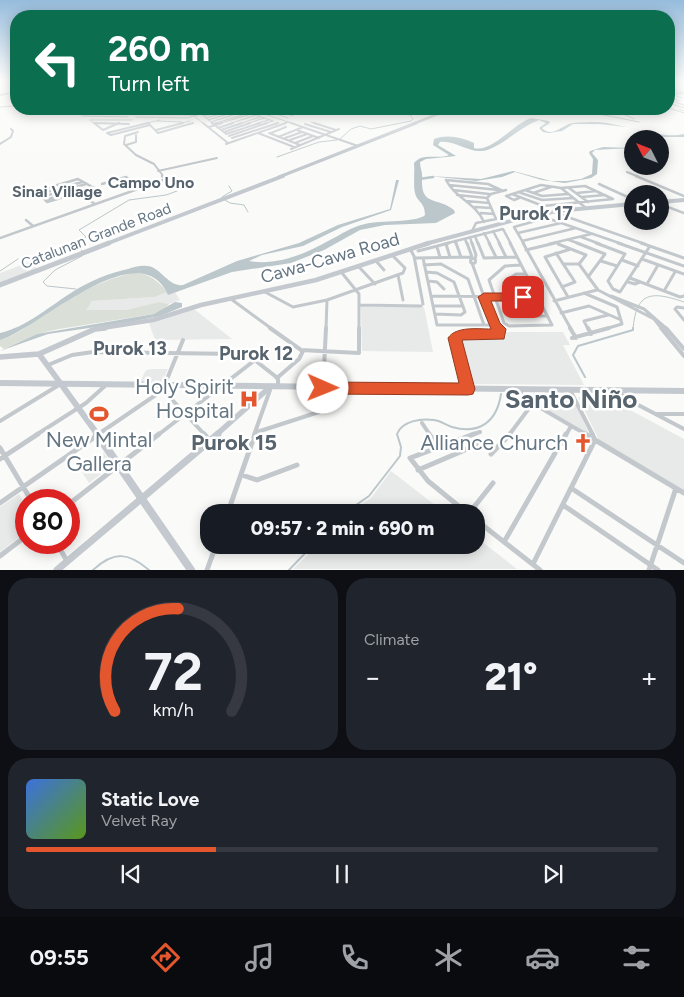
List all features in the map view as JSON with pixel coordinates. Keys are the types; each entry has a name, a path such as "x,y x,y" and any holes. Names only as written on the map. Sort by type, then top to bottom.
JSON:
{"highway":[{"path":"0,383 106,384 164,388 222,386 684,391"}],"main road":[{"name":"Catalunan Grande Road","path":"0,285 435,115"},
{"path":"62,384 120,464 191,570"}],"street":[{"path":"125,128 139,115"},
{"path":"136,117 187,118 193,115"},
{"path":"196,115 227,144 289,122"},
{"path":"198,115 208,119 235,141"},
{"path":"208,128 208,119 212,115"},
{"path":"208,119 216,115"},
{"path":"208,119 220,115"},
{"path":"208,119 220,115"},
{"path":"208,119 226,115"},
{"path":"208,119 231,115"},
{"path":"208,119 244,115"},
{"path":"220,129 257,115 319,138"},
{"path":"269,115 356,146"},
{"path":"280,115 288,118"},
{"path":"282,120 295,115"},
{"path":"606,115 639,122 622,115"},
{"path":"616,115 632,118"},
{"path":"82,116 128,117 123,120"},
{"path":"87,116 104,130 119,124"},
{"path":"220,129 261,116"},
{"path":"149,124 107,133 110,135 149,124 166,118"},
{"path":"149,124 158,133 193,123 187,118"},
{"path":"226,134 265,118"},
{"path":"90,120 132,120"},
{"path":"155,131 190,120"},
{"path":"226,134 269,120"},
{"path":"157,121 182,123"},
{"path":"157,121 163,128"},
{"path":"226,134 273,121"},
{"path":"257,133 293,148 338,130 312,121 299,126"},
{"path":"232,138 278,122"},
{"path":"94,123 129,124"},
{"path":"306,124 331,133"},
{"path":"309,129 320,125"},
{"path":"100,128 105,126"},
{"path":"263,135 286,127"},
{"path":"278,136 303,127"},
{"path":"0,144 11,137 13,132 11,129"},
{"path":"281,129 290,132"},
{"path":"275,131 284,134"},
{"path":"0,238 167,178 158,172 154,164 136,155 125,145 125,136 138,132"},
{"path":"284,139 302,132"},
{"path":"269,133 300,145"},
{"path":"289,141 308,134"},
{"path":"125,145 136,142 136,135"},
{"path":"295,143 313,136"},
{"path":"158,172 217,158"},
{"path":"634,175 684,198"},
{"path":"102,184 126,176 142,188"},
{"path":"116,183 130,179"},
{"path":"78,180 83,182 96,189 47,202 37,191 78,180"},
{"path":"453,190 491,194 504,190 488,184 446,180 456,195 481,213 484,222"},
{"path":"42,197 66,186 83,182"},
{"path":"124,186 135,182"},
{"path":"62,184 95,204"},
{"path":"42,197 87,184"},
{"path":"599,184 624,195"},
{"path":"511,194 542,206 613,199 585,186 561,188 541,185 511,194 506,196 514,200 519,198"},
{"path":"77,193 92,186"},
{"path":"532,193 551,187"},
{"path":"551,187 559,194"},
{"path":"569,187 588,202"},
{"path":"577,187 584,192"},
{"path":"561,188 585,209"},
{"path":"524,190 544,196 568,194"},
{"path":"576,193 596,191"},
{"path":"518,192 542,200 573,198"},
{"path":"487,198 491,194"},
{"path":"456,195 487,198"},
{"path":"582,198 605,195"},
{"path":"418,251 465,239 471,234 476,223 496,219 487,198"},
{"path":"669,201 684,198"},
{"path":"463,200 489,203"},
{"name":"Cawa-Cawa Road","path":"0,357 39,354 95,329 153,320 201,304 266,292 342,273 410,249 538,215 624,205"},
{"path":"474,207 492,208"},
{"path":"669,207 684,213"},
{"path":"481,213 494,214"},
{"path":"559,214 684,258"},
{"path":"538,215 684,266"},
{"path":"546,218 514,226 574,338 621,326 617,308 584,293"},
{"path":"26,220 33,226"},
{"path":"518,233 561,223"},
{"path":"471,234 503,228 555,330"},
{"path":"522,241 576,228"},
{"path":"493,231 506,257"},
{"path":"484,233 496,257"},
{"path":"471,234 484,258 517,257"},
{"path":"471,234 476,255 473,260"},
{"path":"526,250 592,234"},
{"path":"580,237 625,253 608,281 611,288 618,292 622,291 650,246"},
{"path":"465,239 492,325"},
{"path":"569,240 605,254 588,277"},
{"path":"455,241 461,258"},
{"path":"556,243 586,255 579,264"},
{"path":"446,244 450,258"},
{"path":"437,247 440,257"},
{"path":"359,305 422,305 414,256 410,249"},
{"path":"568,297 545,258 546,256 571,249"},
{"path":"427,250 429,257"},
{"path":"556,253 574,282 562,287"},
{"path":"266,292 293,307 327,300 398,275 405,270 392,255"},
{"path":"416,258 440,257 473,260"},
{"path":"423,258 437,325 492,325 499,329 496,333 462,334 455,338 468,389"},
{"path":"642,259 684,274"},
{"path":"601,260 617,266"},
{"path":"622,260 638,266"},
{"path":"376,261 384,270"},
{"path":"424,265 441,264 468,279 484,325"},
{"path":"563,264 579,264"},
{"path":"579,264 598,290 650,313 679,343 684,353"},
{"path":"506,329 489,283 490,279 505,266 521,265"},
{"path":"647,284 658,265"},
{"path":"359,267 376,284"},
{"path":"664,291 675,271"},
{"path":"426,272 437,273 453,281 465,312 463,314 435,314"},
{"path":"231,299 303,351 360,353 357,290 342,273"},
{"path":"516,320 504,283 516,274 525,274"},
{"path":"398,275 402,300"},
{"path":"629,280 647,284 680,297 684,296"},
{"path":"428,281 437,282 444,289"},
{"path":"518,291 518,288 523,283 530,283"},
{"path":"554,301 598,290"},
{"path":"431,296 538,297"},
{"path":"323,388 327,300"},
{"path":"433,306 463,306"},
{"path":"511,306 542,306"},
{"path":"561,313 589,306 621,320"},
{"path":"683,317 675,309 677,307 684,308"},
{"path":"514,312 521,316 548,316"},
{"path":"591,334 584,321 608,315"},
{"path":"504,322 509,326 552,324"},
{"path":"0,503 164,388 183,340"},
{"path":"231,504 277,378 298,359 303,351"},
{"path":"48,366 72,355 93,352 239,354 256,360 277,378"},
{"path":"0,420 62,384 39,354"},
{"path":"80,495 256,360"},
{"path":"2,457 79,408 93,398 106,384"},
{"path":"164,388 210,441"},
{"path":"57,570 273,388"},
{"path":"517,390 533,404 684,493"},
{"path":"570,390 595,440"},
{"path":"618,390 625,398 684,430"},
{"path":"491,454 511,433 533,404"},
{"path":"256,432 322,411"},
{"path":"654,414 684,414"},
{"path":"422,423 438,447"},
{"path":"504,542 570,426"},
{"path":"457,504 433,486 410,458 480,432"},
{"path":"533,564 595,440"},
{"path":"418,470 486,441"},
{"path":"0,448 2,457 23,487"},
{"path":"242,475 257,480 297,465"},
{"path":"475,504 493,483"},
{"path":"572,488 684,563 682,570"},
{"path":"650,567 676,488"},
{"path":"563,504 650,567 658,570"},
{"path":"485,527 540,570"},
{"path":"0,556 15,544"},
{"path":"63,554 67,561"},
{"path":"207,570 213,554"}],"shaded area":[{"path":"531,118 549,121 550,123 542,128 550,132 554,132 569,124 579,122 607,123 626,127 600,124 573,124 562,131 549,133 543,132 539,128 546,123 539,120 487,150 476,151 451,143 440,142 438,145 456,156 426,159 420,162 424,194 431,200 448,206 455,213 436,223 385,225 360,230 324,250 291,263 232,272 168,295 154,278 135,273 112,278 87,289 17,333 0,340 0,333 20,326 80,287 114,273 138,266 147,266 152,267 173,283 183,285 237,261 299,243 338,225 390,209 396,180 399,180 391,210 342,227 303,246 262,255 249,261 270,262 291,258 360,225 420,218 425,215 425,211 415,193 414,163 426,157 449,155 433,145 434,139 449,136 474,143 474,148 481,148 495,142"},
{"path":"684,134 684,137 669,137 669,135"},
{"path":"603,147 624,148 595,150 592,153 598,160 597,174 591,178 565,183 542,180 515,172 502,177 476,181 429,176 481,179 513,171 551,181 581,179 592,174 593,159 589,153 590,151"},
{"path":"32,261 37,269 0,283 0,273"},
{"path":"133,273 143,274 152,278 167,292 155,297 92,301 86,310 126,310 159,302 169,304 163,310 154,314 59,329 37,334 4,349 0,346 0,340 16,333 85,291 108,280"},
{"path":"167,292 168,295 175,292 180,300 169,304 159,302 126,310 85,310 92,301 155,297"},
{"path":"175,302 182,303 182,307 160,316 48,334 0,351 37,334 154,314"},
{"path":"361,307 424,307 433,352 362,351"},
{"path":"194,309 232,339 155,340 149,323"},
{"path":"505,332 563,332 570,345 563,345 584,385 469,384 459,338 493,336 506,338"},
{"path":"168,369 162,382 140,382 146,370"},
{"path":"528,397 572,397 590,435 534,402"},
{"path":"578,397 606,397 684,439 684,490 599,440"},
{"path":"104,453 113,465 89,483 82,472"},
{"path":"391,471 434,504 362,504 371,498"},
{"path":"15,497 15,540 0,552 0,507"},
{"path":"485,544 517,569 293,569 309,554 485,554"}],"waterway":[{"path":"340,139 351,129 360,126 371,129 411,121 413,119 410,115"},
{"path":"277,157 319,142 337,140"},
{"path":"419,179 433,177"},
{"path":"222,197 232,191 229,186"},
{"path":"82,253 81,247 83,242 81,241 86,237 79,230 129,200 166,195 177,191"},
{"path":"225,200 230,203 244,205 248,212"},
{"path":"76,289 47,286 43,282 55,270 82,256"},
{"path":"0,271 18,259"},
{"path":"633,329 638,307 648,297 663,296 684,302"},
{"path":"585,377 573,355 578,346 633,329"},
{"path":"358,504 369,496 400,456 401,447 397,434 403,426 412,421 429,419 462,429 479,427 486,424 496,412 501,394"},
{"path":"289,570 304,554"},
{"path":"93,570 108,559 121,556 128,557 149,570"}],"place":[{"name":"Holy Spirit Hospital","path":"249,399"},
{"name":"New Mintal Gallera","path":"99,414"},
{"name":"Alliance Church","path":"583,443"}],"district":[{"name":"Campo Uno","path":"151,182"},
{"name":"Sinai Village","path":"57,191"},
{"name":"Purok 17","path":"536,213"},
{"name":"Purok 13","path":"130,348"},
{"name":"Purok 12","path":"256,353"},
{"name":"Santo Niño","path":"571,399"},
{"name":"Purok 15","path":"234,442"}],"route":[{"path":"323,388 468,389 455,338 462,334 494,334 499,336 500,331 494,325 484,297 523,297"}]}
